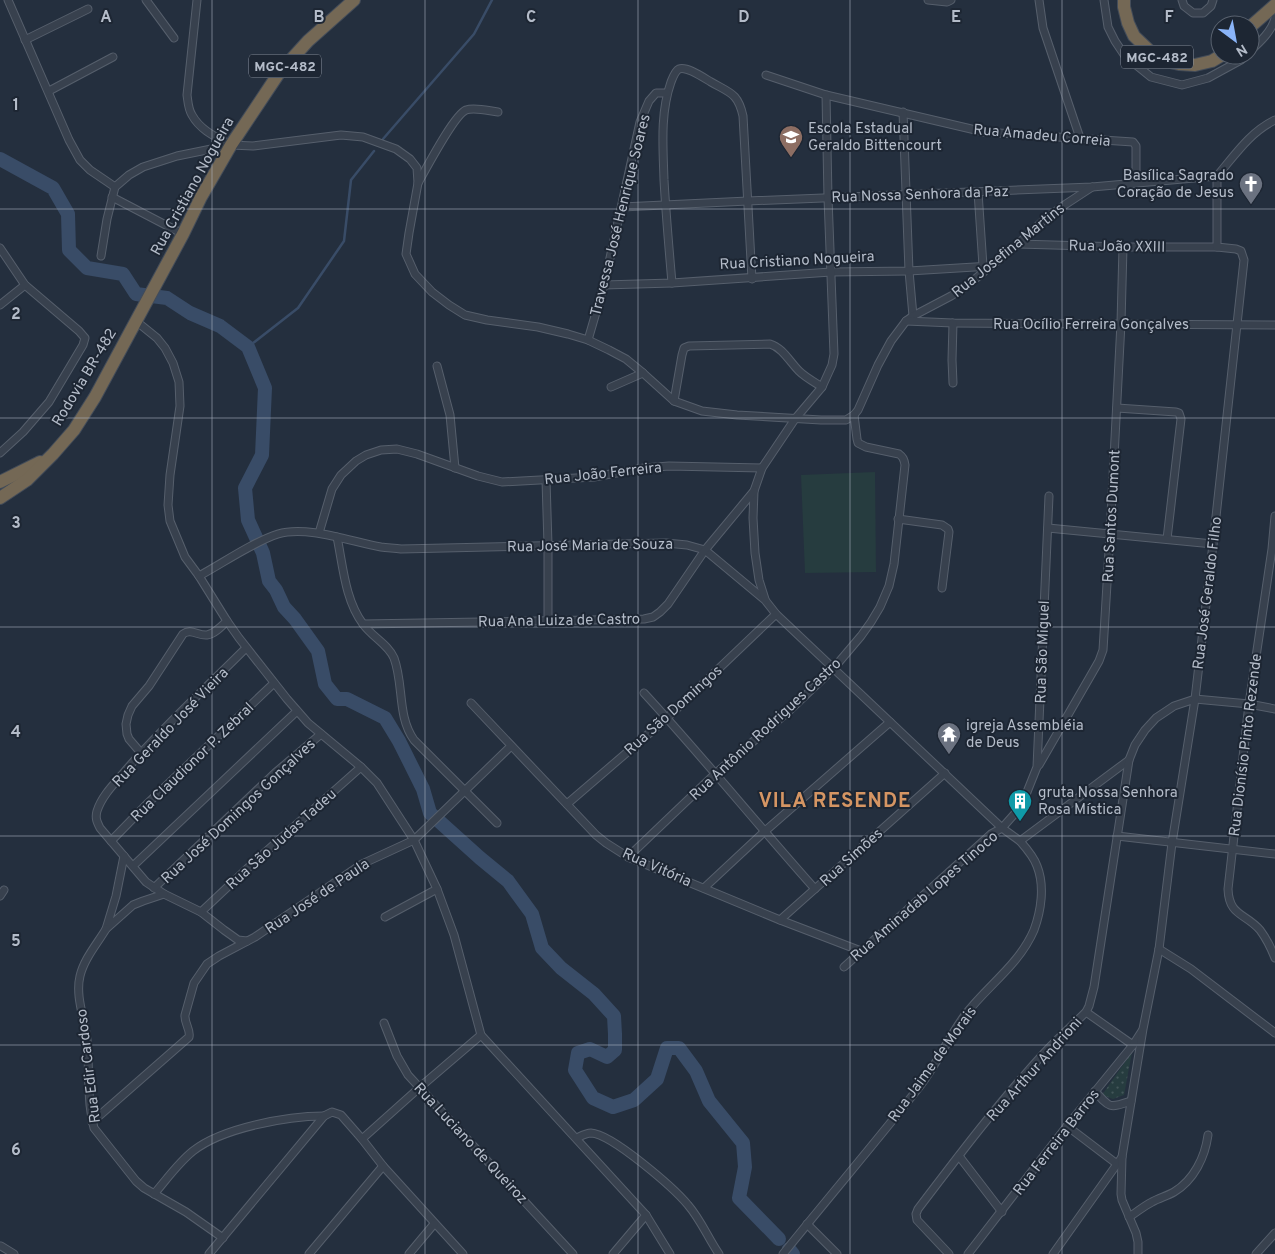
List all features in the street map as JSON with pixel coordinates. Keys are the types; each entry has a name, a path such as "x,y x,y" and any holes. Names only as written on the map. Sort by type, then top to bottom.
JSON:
{"highway":[{"name":"Rua Cristiano Nogueira","path":"143,309 231,145 279,73 308,41 354,0"},
{"name":"MGC-482","path":"1124,0 1128,23 1134,36 1154,55 1165,61 1179,64 1210,61"},
{"path":"1260,18 1275,5"},
{"name":"Rodovia BR-482","path":"0,498 27,480 74,430 95,397 143,309"},
{"name":"Rodovia BR-482","path":"0,482 49,458"}],"street":[{"path":"8,0 69,140 80,160 90,170 115,187"},
{"path":"146,0 174,38"},
{"path":"197,0 187,95 189,106 191,114 198,123 211,134 231,145"},
{"path":"933,0 947,2 951,0"},
{"path":"1039,0 1043,28 1080,138"},
{"path":"1104,0 1108,27 1114,42 1138,68 1151,76 1182,85 1208,78 1232,65"},
{"path":"1182,0 1184,6 1193,12 1203,13 1211,6 1213,0"},
{"path":"25,40 88,9"},
{"path":"1260,41 1273,25 1275,18"},
{"path":"48,91 113,57"},
{"path":"672,283 662,126 667,93 677,70 681,69 693,72 730,93 740,103 743,116 752,278"},
{"name":"Rua Amadeu Correia","path":"766,75 826,95 984,132 1133,142 1136,146 1136,183"},
{"name":"Travessa José Henrique Soares","path":"588,340 604,285 640,122 649,101 656,93 667,93"},
{"path":"765,600 759,580 755,553 752,518 754,491 762,468 795,419 822,387 832,365 834,354 826,95"},
{"path":"418,183 438,146 462,112 470,109 498,112"},
{"path":"903,112 909,270 913,316"},
{"path":"1217,247 1217,176 1256,131 1275,120"},
{"path":"101,256 106,219 115,187 129,175 143,167 177,156 231,145 252,146 340,135 364,137 396,149 410,159 417,168 418,183 406,254 415,274 432,292 466,315 538,327 588,340 626,359 674,401 702,411 795,419 846,420 854,415"},
{"name":"Rua Nossa Senhora da Paz","path":"622,207 748,200 1092,187 1217,176"},
{"name":"Rua Josefina Martins","path":"854,415 891,341 906,321 964,288 1052,214 1092,187"},
{"path":"978,192 984,266"},
{"path":"112,197 183,234"},
{"name":"Rua João XXIII","path":"1018,244 1217,247"},
{"name":"Rua Santos Dumont","path":"1037,767 1099,661 1103,650 1117,408 1123,247"},
{"name":"Rua José Geraldo Filho","path":"1138,1254 1136,1233 1124,1206 1121,1194 1122,1157 1143,1029 1159,949 1172,844 1194,699 1244,260 1241,251 1217,247"},
{"path":"0,248 25,285 85,338 83,345 49,402 23,432 0,453"},
{"name":"Rua Cristiano Nogueira","path":"604,285 672,283 831,272 992,266"},
{"path":"0,305 25,285"},
{"path":"136,321 157,338 165,348 173,363 179,382 180,406 170,475 168,505 170,521 185,557 200,576 227,622 274,683 297,711 321,734 361,767 385,794 414,840 437,889 459,950 481,1035 646,1215 670,1254"},
{"name":"Rua Ocílio Ferreira Gonçalves","path":"906,321 1275,325"},
{"path":"953,323 953,383"},
{"path":"674,401 682,355 684,348 689,346 770,344 781,350 800,373 822,387"},
{"path":"437,366 450,415 455,468"},
{"path":"610,388 643,373"},
{"path":"1117,408 1176,412 1180,415 1167,539"},
{"name":"Rua Antônio Rodrigues Castro","path":"628,856 716,773 789,711 833,668 861,636 880,607 889,586 894,564 905,465 902,456 899,454 866,447 858,443 854,415"},
{"name":"Rua João Ferreira","path":"319,533 332,489 341,475 356,461 381,450 397,449 418,454 478,476 502,482 594,477 644,468 669,466 762,468"},
{"path":"546,480 548,621"},
{"name":"Rua Ana Luiza de Castro","path":"363,624 644,619 653,617 668,604 705,550 754,491"},
{"name":"Rua São Miguel","path":"1002,828 1024,802 1037,767 1049,496"},
{"name":"Rua Dionísio Pinto Rezende","path":"1275,516 1272,549 1249,704 1228,889 1228,899 1231,906 1260,930 1275,958"},
{"path":"898,519 942,525 948,529 942,588"},
{"path":"1048,528 1213,544"},
{"name":"Rua José Maria de Souza","path":"200,576 248,548 279,534 292,532 319,533 384,548 401,549 666,543 687,545 705,550 765,600 776,614 1002,828"},
{"path":"337,537 350,597 356,612 368,631 384,645 394,658 405,720 410,733 414,740 497,823"},
{"name":"Rua São Domingos","path":"567,804 667,718 776,614"},
{"path":"141,752 127,734 126,724 132,706 149,686 186,631 208,635 227,622"},
{"name":"Rua Geraldo José Vieira","path":"246,648 141,752 110,788 97,811 97,822 146,882 164,894 202,912 238,940 248,941"},
{"name":"Rua Claudionor P. Zebral","path":"111,841 148,803 274,683"},
{"path":"644,693 716,773 764,832 815,889"},
{"name":"Rua Aminadab Lopes Tinoco","path":"844,967 984,839 1002,828 1020,841 1129,760 1145,730 1156,718 1174,706 1194,699 1275,708"},
{"name":"Rua Vitória","path":"471,703 596,835 606,843 628,856 780,920 862,951"},
{"path":"133,866 297,711"},
{"path":"704,888 764,832 890,722"},
{"name":"Rua José Domingos Gonçalves","path":"154,888 275,773 321,734"},
{"name":"Rua José de Paula","path":"92,1122 189,1037 190,1034 185,1016 192,990 207,964 272,926 362,864 414,840 511,746"},
{"name":"Rua Arthur Andrioni","path":"950,1254 917,1220 916,1214 918,1209 1004,1100 1046,1051 1086,1012 1091,1000 1129,760"},
{"name":"Rua São Judas Tadeu","path":"202,912 252,864 361,767"},
{"name":"Rua Simões","path":"780,920 945,774"},
{"path":"1118,836 1172,844 1275,854"},
{"name":"Rua Jaime de Morais","path":"783,1254 920,1084 968,1012 1007,970 1027,942 1039,913 1042,897 1041,881 1038,867 1020,841"},
{"path":"106,929 116,896 124,856"},
{"path":"385,917 437,889"},
{"path":"106,929 132,905 164,894"},
{"name":"Rua Edir Cardoso","path":"106,929 88,958 79,984 79,994 88,1042 88,1084 92,1122 97,1133 130,1174 144,1188 186,1212 223,1238"},
{"path":"1159,949 1191,969 1275,1033"},
{"path":"1086,1012 1133,1045"},
{"name":"Rua Luciano de Queiroz","path":"384,1023 402,1066 419,1088 573,1254"},
{"name":"Rua Ferreira Barros","path":"968,1254 1067,1126 1133,1045 1143,1029"},
{"path":"362,1140 481,1035"},
{"path":"1095,1091 1105,1104 1110,1106 1131,1101"},
{"path":"154,1194 181,1162 192,1152 216,1137 268,1123 332,1112 341,1115 383,1166 463,1254"},
{"path":"209,1254 326,1114"},
{"path":"1067,1126 1117,1164"},
{"path":"577,1138 587,1133 597,1134 640,1160 688,1204 719,1254"},
{"path":"1129,1217 1153,1201 1176,1191 1188,1180 1206,1149 1208,1135"},
{"path":"959,1156 1002,1212"},
{"path":"1053,1254 1122,1157"},
{"path":"309,1254 383,1166"},
{"path":"613,1254 646,1215"},
{"path":"409,1254 434,1224"},
{"path":"807,1224 837,1254"},
{"path":"1256,1254 1275,1233"},
{"path":"1,1246 14,1254"}],"green space":[{"path":"875,472 876,572 805,573 801,475"},
{"path":"1132,1052 1124,1095 1113,1099 1102,1095"}],"waterway":[{"path":"383,139 474,34 492,0"},
{"path":"248,347 298,308 344,241 351,180 374,151"},
{"path":"0,159 53,188 68,214 69,250 87,268 123,274 136,294 167,298 190,313 220,326 248,347 265,388 262,455 245,488 248,520 263,553 269,581 276,590 284,607 318,651 325,684 337,699 347,699 385,718 423,789 430,813 508,881 532,914 542,948 561,968 594,994 614,1016 615,1050 607,1057 590,1049 578,1053 575,1070 593,1098 613,1107 634,1100 657,1079 667,1048 679,1048 696,1071 709,1101 743,1143 745,1167 739,1198 779,1239"},
{"path":"789,1249 793,1254"}],"place":[{"name":"Escola Estadual Geraldo Bittencourt","path":"791,158"},
{"name":"Basílica Sagrado Coração de Jesus","path":"1251,205"},
{"name":"igreja Assembléia de Deus","path":"949,755"},
{"name":"gruta Nossa Senhora Rosa Mística","path":"1020,822"}],"district":[{"name":"VILA RESENDE","path":"835,800"}]}
